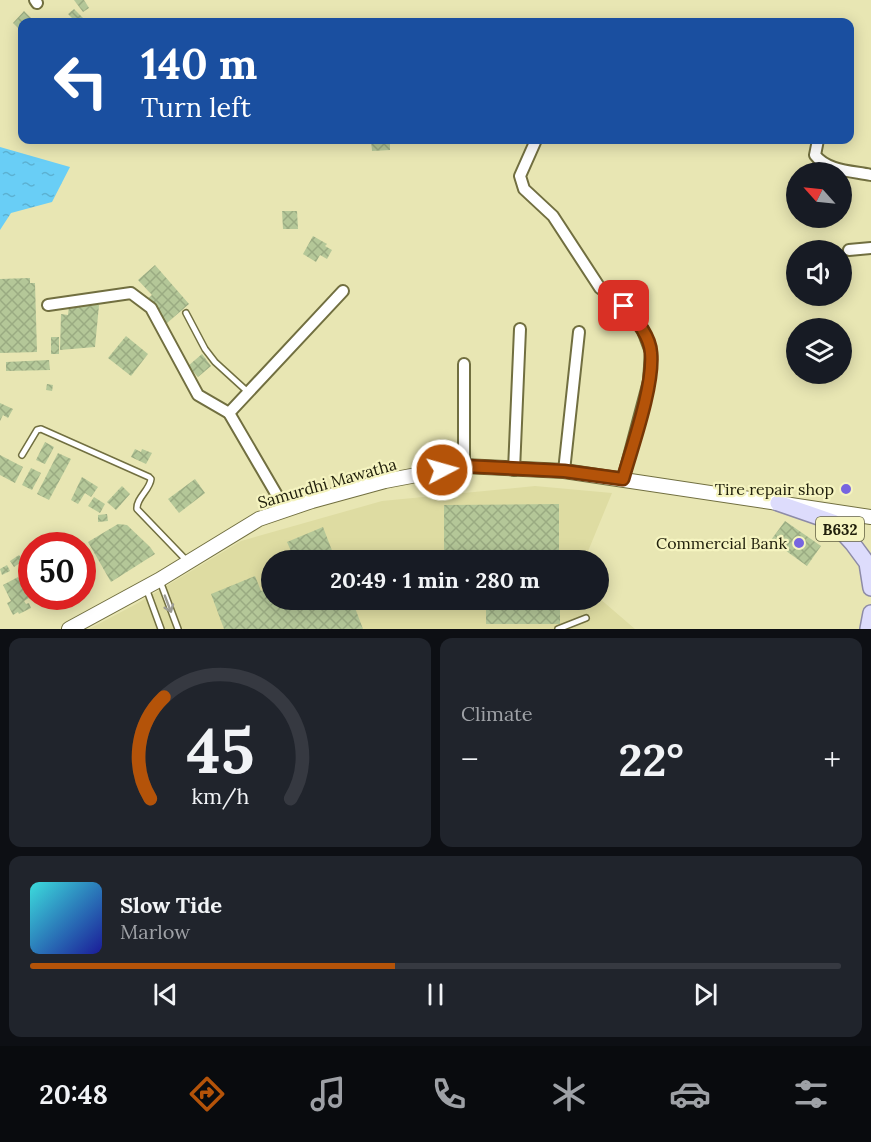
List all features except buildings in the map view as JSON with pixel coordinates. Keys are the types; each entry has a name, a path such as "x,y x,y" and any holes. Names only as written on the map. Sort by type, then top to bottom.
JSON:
{"main road":[{"name":"Samurdhi Mawatha","path":"69,629 159,580 259,519 285,509 385,481 464,466 564,471 871,517"},
{"name":"B632","path":"778,503 833,522 853,543 867,563 871,588"},
{"path":"868,629 871,613"}],"street":[{"path":"534,144 520,176 524,189 553,216 600,288 624,306 642,328 651,352 649,381 623,479"},
{"path":"817,144 815,155 820,162 829,167 871,175"},
{"path":"852,250 871,248"},
{"path":"230,413 342,291"},
{"path":"48,305 131,293 152,308 198,395 230,413 285,509"},
{"path":"514,470 520,329"},
{"path":"564,471 579,332"},
{"path":"464,364 464,466"}],"lane":[{"path":"186,313 205,349 215,362 249,393"},
{"path":"22,455 37,430 41,429 149,477 150,484 137,504 137,509 188,562"},
{"path":"159,580 178,629"},
{"path":"146,587 161,629"},
{"path":"558,629 586,618"}],"shaded area":[{"path":"535,486 612,493 589,550 261,550 261,610 609,610 609,607 635,629 89,629 138,603 241,541 382,501"}],"water":[{"path":"0,147 70,167 52,202 11,213 0,230"}],"place":[{"name":"Tire repair shop","path":"846,489"},
{"name":"Commercial Bank","path":"799,543"}],"route":[{"path":"442,470 464,466 564,471 623,479 649,381 651,352 642,328 624,306"}]}
